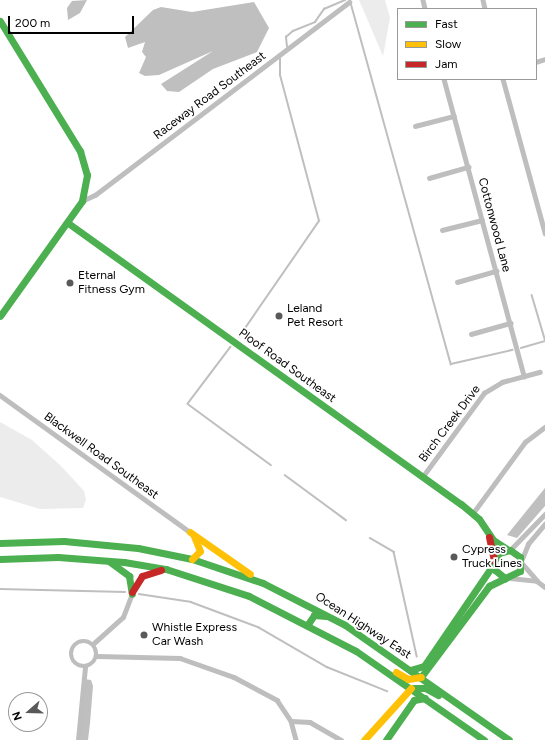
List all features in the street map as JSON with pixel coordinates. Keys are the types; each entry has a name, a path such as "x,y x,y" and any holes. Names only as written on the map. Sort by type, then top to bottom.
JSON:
{"main road":[{"path":"0,20 84,159 86,184 82,201 68,223 0,316"},
{"name":"Ploof Road Southeast","path":"68,223 423,476 473,513 488,533 509,549"},
{"path":"190,532 200,550 192,559"},
{"path":"190,532 263,583"},
{"name":"Ploof Road Southeast","path":"488,533 494,563"},
{"name":"Ocean Highway East","path":"0,543 98,543 192,559 263,583 334,618 509,740"},
{"path":"356,651 408,678 420,677 489,586 517,574 522,562 509,549 498,553 494,563 424,666 410,670"},
{"name":"Ocean Highway East","path":"0,559 101,559 166,570 243,593 308,624 356,651 484,740"},
{"path":"101,559 124,570 131,581 132,594"},
{"path":"494,563 508,578"},
{"path":"132,594 142,576 166,570"},
{"path":"308,624 317,614 334,618"},
{"path":"364,740 411,688 428,689 472,714"},
{"path":"386,740 414,700 425,698"}],"street":[{"name":"Raceway Road Southeast","path":"82,201 96,195 349,2"},
{"name":"Cottonwood Lane","path":"444,80 524,376"},
{"path":"503,80 545,233"},
{"path":"416,126 454,116"},
{"path":"429,178 468,167"},
{"path":"442,230 482,220"},
{"path":"457,282 496,271"},
{"path":"471,334 510,323"},
{"name":"Birch Creek Drive","path":"423,476 484,393 502,382 540,372"},
{"name":"Blackwell Road Southeast","path":"0,395 190,532"},
{"path":"473,513 524,442 545,427"},
{"path":"509,549 545,514"},
{"path":"545,524 524,550 522,562 537,581 545,587"},
{"path":"508,578 537,581"},
{"path":"93,644 123,617 132,594"},
{"path":"81,641 93,644 97,656 93,663 85,667 75,663 72,648 81,641"},
{"path":"97,656 164,656 199,663 266,692 281,704 291,721 296,740"},
{"path":"78,740 85,667"},
{"path":"291,721 310,722 341,740"}],"shaded area":[{"path":"87,0 80,13 68,20 67,8 72,1"},
{"path":"359,0 385,0 390,18 383,56"},
{"path":"254,2 269,28 257,52 213,69 179,92 167,91 161,84 213,51 159,75 145,76 139,73 146,57 142,52 145,42 128,48 125,37 153,10 161,7 192,12"},
{"path":"0,422 32,440 61,466 84,491 86,500 83,508 40,509 0,497"},
{"path":"545,488 545,506 517,538 507,535"},
{"path":"84,679 91,680 93,686 90,723 88,740 79,740"}],"waterway":[{"path":"287,47 286,37 293,31 315,22 324,9 345,0"},
{"path":"351,3 451,364 512,350"},
{"path":"239,337 319,221 280,75 280,59"},
{"path":"532,295 545,339"},
{"path":"521,348 545,341"},
{"path":"231,347 188,404 271,465"},
{"path":"285,475 346,520"},
{"path":"370,538 394,552 417,656"},
{"path":"0,589 125,592"},
{"path":"139,594 191,602 258,627 327,667 387,691"}],"traffic: fast":[{"path":"0,21 80,151 87,175 82,201 0,316"},
{"path":"68,223 461,504 479,519 493,540 507,549"},
{"path":"0,543 64,541 138,548 192,559 263,583 345,625 509,740"},
{"path":"421,677 489,586 520,571 520,557 510,550 499,553 494,561 495,570 505,578"},
{"path":"0,559 58,557 124,562 166,569 249,596 356,651 484,740"},
{"path":"110,562 129,576 132,594"},
{"path":"410,670 424,666 493,565"},
{"path":"308,624 314,615 326,616"},
{"path":"411,688 425,688 438,695"},
{"path":"386,740 414,700 425,698"}],"traffic: slow":[{"path":"190,532 250,574"},
{"path":"192,559 200,551 194,536"},
{"path":"396,672 408,679 421,677"},
{"path":"364,740 411,688"}],"traffic: jam":[{"path":"489,537 494,560"},
{"path":"132,592 142,576 161,570"}],"place":[{"name":"Eternal Fitness Gym","path":"70,283"},
{"name":"Leland Pet Resort","path":"279,316"},
{"name":"Cypress Truck Lines","path":"454,557"},
{"name":"Whistle Express Car Wash","path":"144,635"}]}
